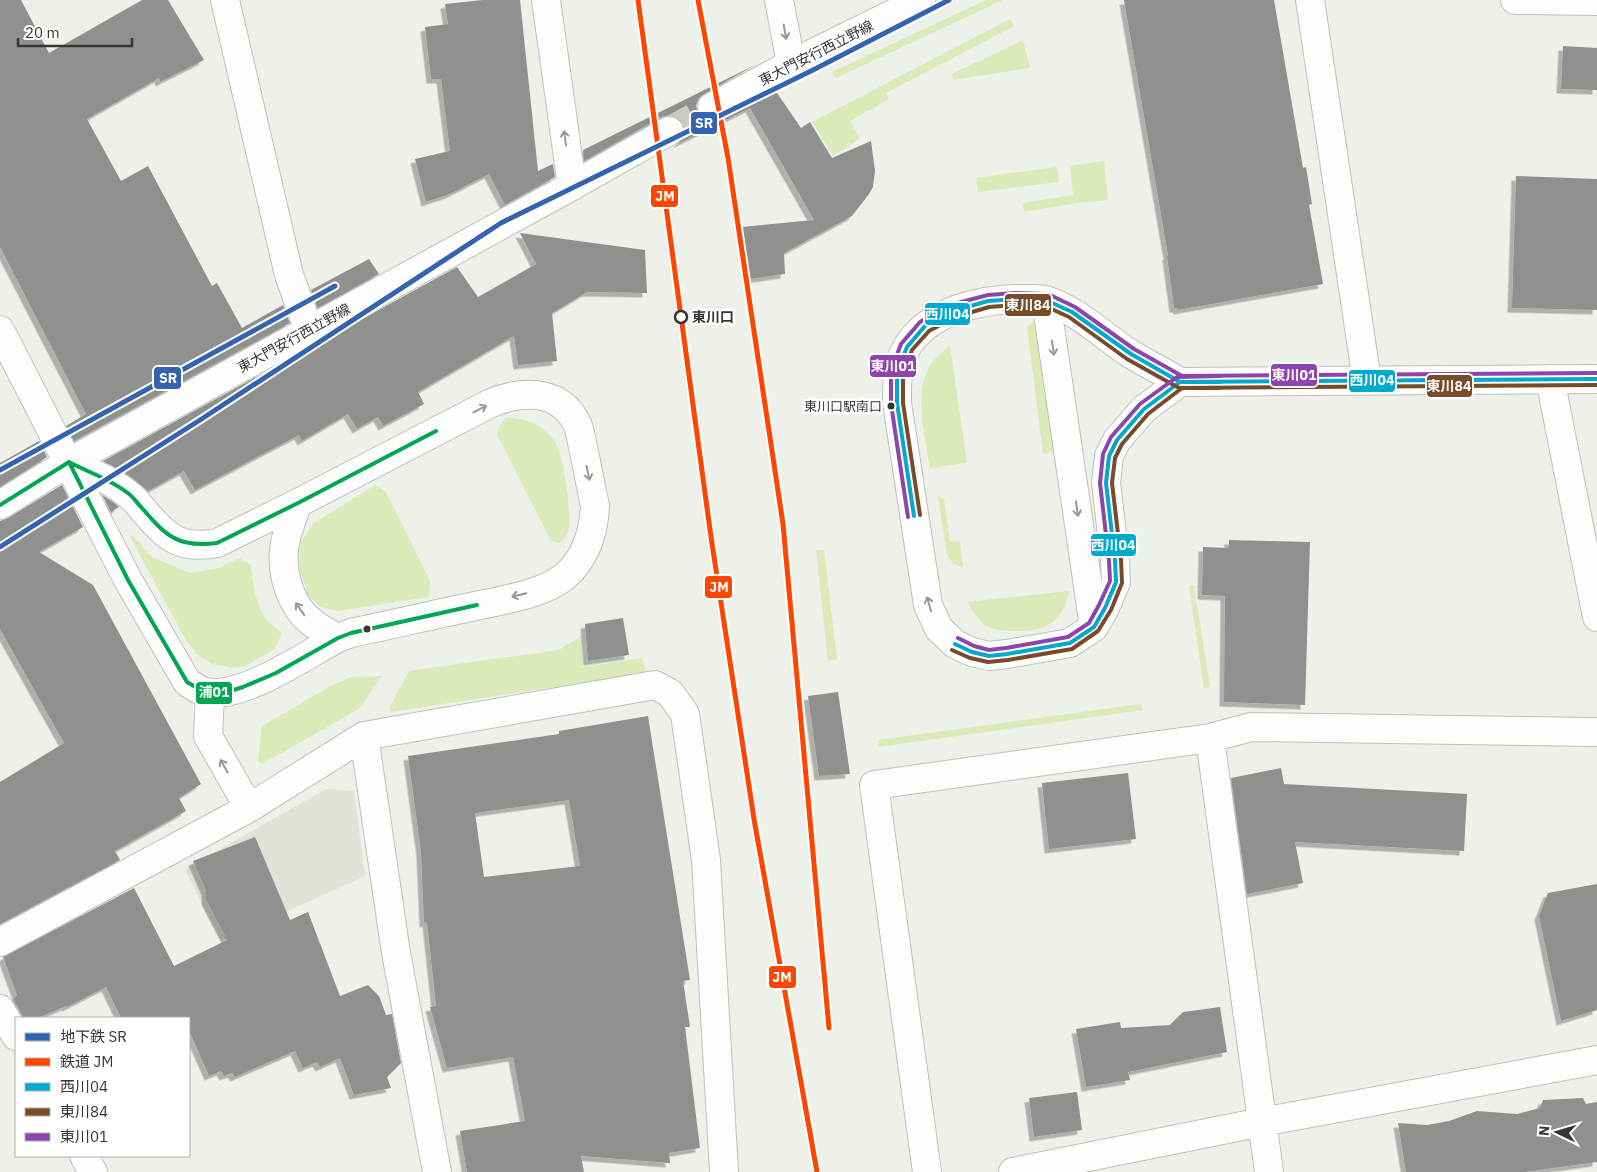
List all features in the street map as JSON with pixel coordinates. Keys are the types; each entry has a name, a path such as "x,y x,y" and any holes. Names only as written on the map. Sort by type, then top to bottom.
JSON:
{"street":[{"path":"225,0 289,275 309,330"},
{"path":"546,0 572,186"},
{"path":"779,0 790,64"},
{"name":"東大門安行西立野線","path":"712,107 790,64 921,0"},
{"path":"1310,0 1367,381"},
{"path":"1515,0 1597,1"},
{"name":"東大門安行西立野線","path":"0,504 68,462 669,131"},
{"path":"1180,382 1144,409 1117,440 1109,456 1106,483 1116,582 1105,608 1094,627 1070,643 1007,654 989,656 972,652 955,644 939,629 928,605 897,403 897,372 907,347 925,326 953,311 988,302 1016,299 1046,300 1072,312 1131,354 1180,382 1597,378"},
{"path":"1046,300 1094,627"},
{"path":"0,330 128,580 187,682 197,689 210,693 233,690 256,683 338,638 351,633 546,588 572,569 583,552 591,533 595,515 595,506 579,428 569,412 555,400 534,394 513,396 491,403 298,504 216,543 202,546 173,540 159,529 131,496 117,486 68,462"},
{"path":"1550,379 1597,617"},
{"path":"298,504 285,541 282,560 283,571 290,593 299,610 315,625 338,638"},
{"path":"0,942 249,808 364,736 656,685 670,693 685,714 706,860 724,1172"},
{"path":"210,693 208,736 249,808"},
{"path":"927,1172 874,785 1210,738 1251,727 1597,732"},
{"path":"364,736 396,953 437,1172"},
{"path":"1210,738 1269,1172"},
{"path":"0,1009 15,1034"},
{"path":"1013,1172 1262,1122 1597,1060"},
{"path":"85,1157 93,1172"}],"shaded area":[{"path":"326,789 354,791 365,876 220,942 185,869"}],"green space":[{"path":"986,0 1003,0 836,78 832,72"},
{"path":"1010,19 1014,26 886,93 889,99 850,121 860,138 833,156 812,122"},
{"path":"1023,40 1030,68 953,80 952,74"},
{"path":"1104,161 1108,200 1024,212 1023,203 1073,195 1070,166"},
{"path":"1057,167 1059,182 978,192 976,178"},
{"path":"1037,319 1056,451 1043,454 1027,327"},
{"path":"950,346 967,463 930,468 923,426 923,382 935,359"},
{"path":"506,418 520,419 538,426 549,434 558,447 566,482 569,519 569,530 559,543 552,541 548,535 497,435 500,425"},
{"path":"375,485 386,492 430,581 429,597 337,611 319,606 308,595 299,567 300,543 314,523"},
{"path":"938,496 944,499 950,542 960,541 963,568 953,563 947,555"},
{"path":"129,535 134,537 152,557 190,573 219,568 239,558 251,565 255,594 260,608 269,622 282,633 275,649 245,666 235,668 212,664 196,653 186,640"},
{"path":"816,550 824,550 837,659 828,661"},
{"path":"1194,585 1210,687 1204,688 1189,586"},
{"path":"1069,591 1067,601 1058,617 1045,626 1028,631 1002,630 987,626 978,619 967,602"},
{"path":"581,636 583,667 642,658 646,673 391,712 389,708 409,671 559,650"},
{"path":"382,676 359,709 262,764 258,761 262,726 331,686 351,677"},
{"path":"1141,704 1143,710 878,747 878,740"}],"building":[{"path":"0,0 21,0 49,53 142,0 168,0 204,60 160,82 159,78 87,119 121,181 148,166 212,286 217,283 242,328 283,305 290,323 74,441 66,426 86,414 0,247"},
{"path":"483,0 520,0 538,171 553,164 555,177 505,205 489,174 450,194 426,202 415,159 450,151 441,79 431,79 425,27 448,24 445,4"},
{"path":"1124,0 1274,0 1303,168 1306,167 1312,204 1309,205 1323,284 1178,310 1174,308 1168,255"},
{"path":"1563,46 1597,48 1597,90 1561,89"},
{"path":"757,64 699,98 696,106 703,120 711,123 719,121 775,90 801,128 810,122 832,158 871,141 875,171 873,187 852,216 784,253 785,274 750,279 742,227 814,220 750,108 677,144 683,138 685,132 683,124 677,118 669,115 661,117 584,161 583,150"},
{"path":"1516,176 1597,179 1597,310 1512,308"},
{"path":"520,233 645,250 647,293 587,292 552,313 557,361 518,365 514,336 418,392 424,404 383,426 378,417 357,429 348,414 302,441 299,435 195,490 184,471 148,491 131,477 103,461 457,267 478,297 536,264"},
{"path":"369,259 379,274 318,308 311,290"},
{"path":"39,441 47,457 0,487 0,463"},
{"path":"62,485 83,527 39,552 93,585 201,784 179,798 186,811 115,851 120,860 0,924 0,782 64,743 0,629 0,521"},
{"path":"102,495 113,502 119,507 111,512"},
{"path":"1229,540 1310,542 1305,705 1224,702 1225,596 1202,595 1203,547 1229,548"},
{"path":"623,618 629,655 588,661 585,624"},
{"path":"838,692 850,774 819,776 808,696"},
{"path":"648,716 690,980 683,981 690,1027 685,1027 700,1148 669,1153 670,1163 581,1156 584,1172 467,1172 460,1131 525,1121 513,1057 447,1068 430,1007 436,1006 427,922 424,923 421,852 408,756 559,734 559,731","holes":["569,800 580,866 484,877 475,813"]},
{"path":"1281,768 1284,784 1467,794 1464,851 1295,842 1303,883 1247,894 1231,778"},
{"path":"1128,773 1136,839 1049,849 1042,783"},
{"path":"255,837 290,920 308,912 340,996 368,985 379,996 386,1015 392,1014 401,1063 387,1077 391,1088 354,1095 340,1058 320,1067 317,1062 303,1068 295,1051 235,1077 232,1073 224,1076 221,1071 209,1076 190,1032 190,1017 121,1017 106,987 67,1007 40,1017 23,1017 13,999 17,995 3,957 134,888 174,966 227,940 206,900 206,891 193,861"},
{"path":"1597,884 1597,1010 1561,1021 1539,916 1548,893"},
{"path":"1220,1007 1227,1052 1128,1072 1130,1080 1086,1087 1076,1029 1120,1022 1121,1028 1170,1025 1183,1012"},
{"path":"1077,1092 1082,1130 1034,1137 1029,1098"},
{"path":"1583,1098 1586,1104 1597,1102 1597,1162 1525,1172 1406,1172 1398,1123 1427,1125 1449,1121 1477,1111 1517,1114 1540,1108 1543,1100"}],"tunnel":[{"path":"669,131 712,107"}],"metro line":[{"name":"SR","path":"0,547 200,420 501,223 813,70 949,0"},
{"name":"SR","path":"0,470 335,286"}],"rail line":[{"name":"JM","path":"638,0 711,537 754,819 817,1172"},
{"name":"JM","path":"698,0 728,158 783,524 829,1028"}],"transit line":[{"name":"東川01","path":"908,517 891,404 891,371 901,344 920,322 950,305 988,295 1016,293 1048,294 1075,307 1134,349 1182,376 1597,373"},
{"name":"西川04","path":"914,516 897,403 897,372 907,347 925,326 953,311 988,301 1016,299 1046,300 1072,312 1131,354 1180,382 1597,379"},
{"name":"東川84","path":"920,515 903,403 903,373 912,350 929,331 955,317 989,307 1016,305 1045,306 1069,317 1127,359 1179,388 1597,385"},
{"name":"東川01","path":"958,638 974,646 989,650 1068,637 1089,623 1110,581 1100,483 1103,454 1111,437 1140,404 1177,377 1221,376"},
{"name":"西川04","path":"955,644 972,652 989,656 1007,654 1070,643 1094,627 1105,608 1116,582 1106,483 1109,456 1117,440 1144,409 1180,382 1221,382"},
{"name":"東川84","path":"952,650 970,658 988,662 1008,660 1072,649 1098,631 1111,610 1122,583 1112,483 1115,458 1122,444 1148,414 1182,388 1221,388"},
{"name":"浦01","path":"71,463 122,489 132,497 158,526 174,538 192,544 217,543 436,431"},
{"name":"浦01","path":"69,462 128,580 187,682 208,693 227,692 243,687 276,673 338,638 351,633 477,605"},
{"name":"浦01","path":"0,505 69,462"}],"place":[{"name":"東川口","path":"681,317"},
{"name":"東川口駅南口","path":"891,406"}]}
